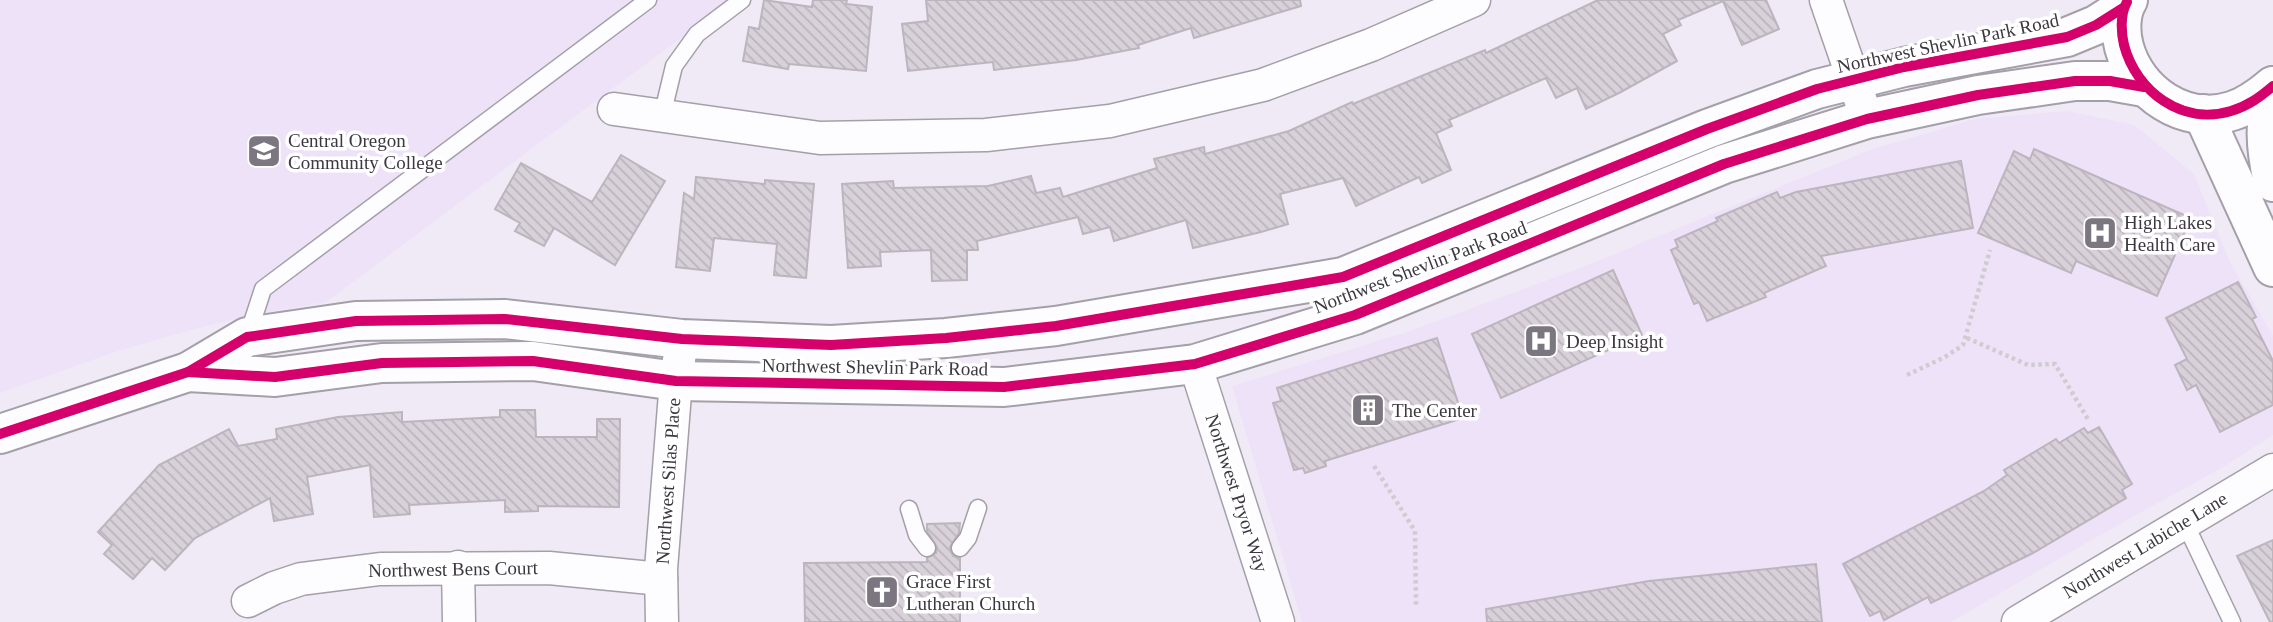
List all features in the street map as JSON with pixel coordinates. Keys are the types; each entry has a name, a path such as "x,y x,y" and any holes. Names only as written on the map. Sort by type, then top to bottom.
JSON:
{"main road":[{"name":"Northwest Shevlin Park Road","path":"0,434 188,372 247,337 356,321 505,319 682,340 831,345 946,338 1056,326 1343,277 1707,129 1817,89 1904,67 2067,37 2096,25 2126,4"},
{"path":"2126,4 2121,35 2128,61 2144,87 2159,99 2180,110 2203,114 2229,112 2253,102 2273,86"},
{"name":"Northwest Shevlin Park Road","path":"188,372 275,377 382,363 533,361 676,381 1004,387 1195,365 1355,314 1724,164 1867,119 1978,95 2075,82 2110,81 2144,87"},
{"path":"2273,86 2266,113 2266,151 2273,182"},
{"path":"2203,114 2273,267"}],"street":[{"path":"614,109 820,138 986,135 1110,121 1263,85 1371,46 1474,0"},
{"path":"1826,0 1867,119"},
{"name":"Northwest Silas Place","path":"662,622 661,579 676,381 682,340"},
{"name":"Northwest Pryor Way","path":"1195,365 1278,622"},
{"name":"Northwest Labiche Lane","path":"2018,622 2273,470"},
{"path":"458,567 459,622"},
{"name":"Northwest Bens Court","path":"248,601 301,579 380,569 549,568 661,579"}],"lane":[{"path":"247,337 263,289 648,0"},
{"path":"662,116 674,66 697,34 741,0"},
{"path":"909,509 917,535 927,548"},
{"path":"960,548 968,538 978,509"},
{"path":"2184,521 2232,622"}],"path":[{"path":"1906,375 1955,351 1967,338 1990,250"},
{"path":"1967,338 2028,365 2055,364 2089,421"},
{"path":"1374,466 1415,531 1416,606"}],"shaded area":[{"name":"Central Oregon Community College","path":"0,0 732,0 326,302 251,315 172,335 112,353 0,393"},
{"path":"2067,111 2134,125 2194,174 2230,262 2273,336 2273,435 2225,466 1951,622 1302,622 1232,386 1407,332 1575,270 1870,150 1975,119"}],"building":[{"path":"764,0 812,7 813,0 847,0 846,4 872,7 866,71 789,64 788,69 743,61 749,27 759,29"},
{"path":"926,0 1300,0 1301,6 1194,38 1191,28 1138,45 1139,48 1076,60 994,70 993,62 908,71 902,24 928,21"},
{"path":"1598,0 1766,0 1779,29 1742,45 1723,1 1678,20 1681,25 1663,34 1677,61 1619,93 1586,109 1577,88 1556,98 1546,78 1449,120 1452,126 1436,133 1451,170 1422,183 1419,177 1356,206 1343,178 1280,194 1288,224 1261,232 1193,248 1186,220 1114,241 1110,227 1083,234 1078,217 977,241 978,250 967,250 967,280 932,281 931,250 880,252 881,266 848,268 842,184 893,181 894,188 988,186 1031,176 1036,193 1060,188 1063,197 1157,168 1154,159 1204,147 1205,154 1289,131 1352,102 1353,104 1485,50 1486,53"},
{"path":"2034,149 2191,218 2157,296 2076,261 2071,273 1978,233 2014,151 2030,159"},
{"path":"621,155 665,181 615,265 554,228 544,246 515,231 520,223 495,209 521,163 592,202"},
{"path":"1961,161 1973,228 1821,256 1826,266 1764,293 1766,297 1707,321 1699,302 1694,304 1671,250 1678,247 1675,240 1718,221 1716,218 1777,192 1780,198 1796,192"},
{"path":"696,177 765,184 765,180 814,184 806,278 774,275 777,244 714,238 710,271 676,267 684,193 694,199"},
{"path":"1613,270 1642,335 1501,398 1472,334"},
{"path":"2238,282 2256,317 2252,319 2273,361 2273,405 2220,432 2196,385 2187,390 2175,365 2187,359 2166,318"},
{"name":"The Center","path":"1437,338 1463,418 1325,461 1326,466 1305,473 1303,468 1294,470 1273,403 1281,401 1277,388"},
{"path":"500,410 535,410 536,437 597,437 597,419 620,419 619,507 538,506 538,511 505,512 505,500 409,505 410,514 374,517 370,465 307,477 313,514 274,521 270,498 195,538 165,570 152,558 133,579 104,554 112,545 98,532 159,465 229,429 238,446 277,439 276,429 338,417 402,412 402,422 500,417"},
{"path":"2099,427 2132,484 2122,490 2126,498 2033,553 1931,603 1928,597 1884,620 1880,611 1870,616 1843,564 1984,491 2007,475 2004,470 2056,439 2059,443 2084,428 2088,433"},
{"name":"Grace First Lutheran Church","path":"960,523 959,533 950,547 953,556 960,558 960,622 805,622 804,563 927,562 927,558 936,553 937,547 927,531 927,524"},
{"path":"2273,540 2273,622 2270,622 2237,556"},
{"path":"1816,564 1822,622 1487,622 1486,609 1649,581"}],"cycle path":[{"path":"2127,2 2123,12 2122,29 2130,62 2150,90 2164,101 2179,109 2213,114 2243,107 2273,86"},
{"path":"0,434 188,372 247,337 356,321 505,319 682,339 831,345 946,338 1056,326 1343,277 1707,129 1817,89 1904,67 2067,37 2096,25 2123,8"},
{"path":"188,372 275,377 382,363 533,361 676,381 1004,387 1195,364 1355,315 1724,164 1867,119 1978,95 2075,81 2110,81 2144,87"}],"place":[{"name":"Central Oregon Community College","path":"264,151"},
{"name":"High Lakes Health Care","path":"2100,233"},
{"name":"Deep Insight","path":"1541,341"},
{"name":"The Center","path":"1368,410"},
{"name":"Grace First Lutheran Church","path":"882,592"}]}
